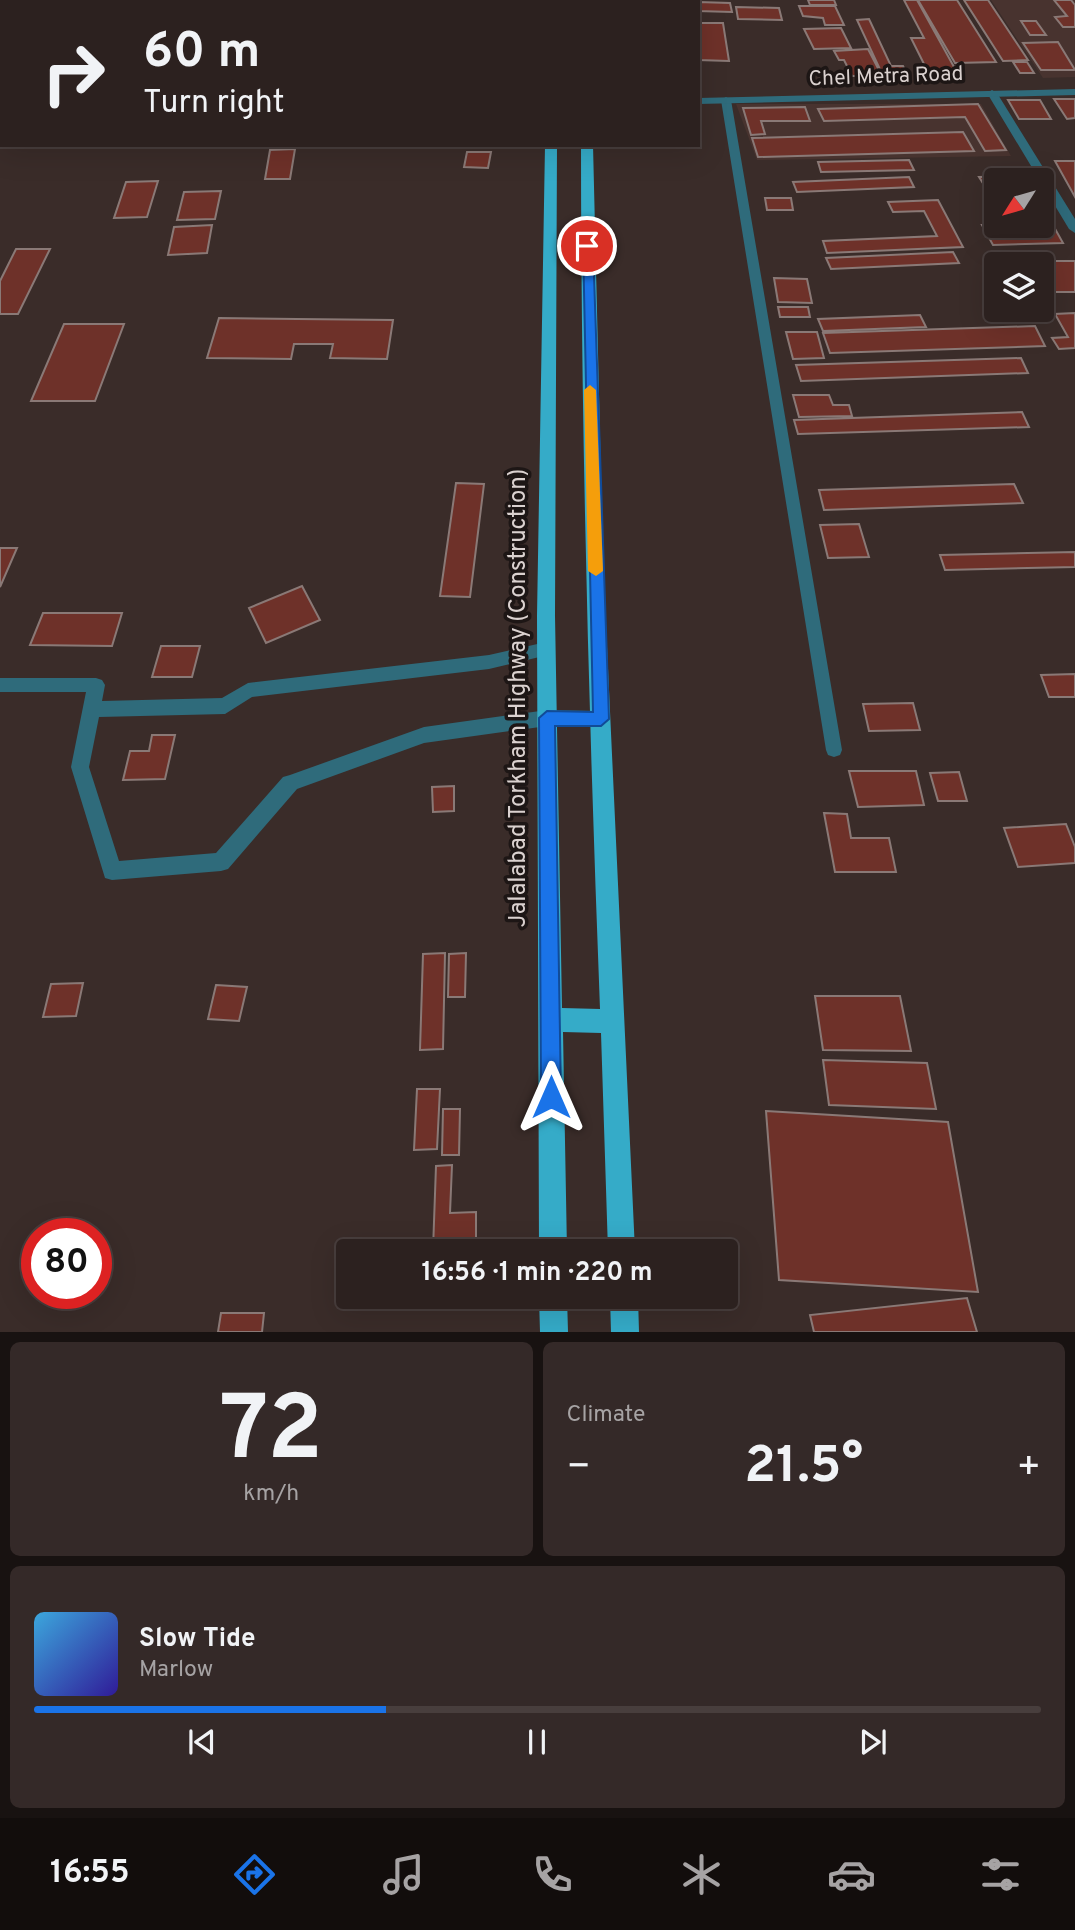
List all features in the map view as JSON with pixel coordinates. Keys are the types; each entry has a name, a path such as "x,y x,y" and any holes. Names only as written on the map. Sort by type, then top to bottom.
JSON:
{"highway":[{"name":"Jalalabad Torkham Highway (Construction)","path":"551,147 547,718 553,1239"},
{"path":"587,147 587,296 622,1239"},
{"path":"550,1020 613,1021"},
{"path":"553,1309 554,1332"},
{"path":"624,1309 625,1332"}],"street":[{"name":"Chel Metra Road","path":"700,101 1075,92"},
{"path":"992,93 1075,229"},
{"path":"91,709 225,706 248,690 489,662 547,649"},
{"path":"0,685 96,685 80,767 112,871 221,862 290,783 424,735 547,718 601,719"}],"lane":[{"path":"726,100 834,750"}],"shaded area":[{"path":"991,0 1075,0 1075,77 1043,78"},
{"path":"736,104 981,104 1011,156 757,160"}],"building":[{"path":"808,0 834,0 836,5 810,5"},
{"path":"904,0 917,0 959,76 930,76 911,38 924,38"},
{"path":"918,0 957,0 996,62 955,63"},
{"path":"964,0 988,0 1028,60 1003,61"},
{"path":"1054,0 1071,0 1075,5 1075,27 1063,27 1055,17 1067,16"},
{"path":"700,2 730,3 732,12 700,11"},
{"path":"799,6 835,6 844,25 825,25 823,18 803,16"},
{"path":"736,7 779,8 782,20 738,19"},
{"path":"869,19 891,66 903,66 909,78 884,78 857,20"},
{"path":"1021,21 1036,21 1046,35 1030,35"},
{"path":"700,23 723,23 729,61 700,60"},
{"path":"841,28 851,48 814,49 804,29"},
{"path":"1058,42 1075,70 1041,70 1023,43"},
{"path":"868,49 882,76 852,76 844,60 839,60 834,51"},
{"path":"1013,62 1027,62 1034,73 1020,73"},
{"path":"1054,99 1075,99 1075,118 1067,119"},
{"path":"1008,100 1040,100 1051,119 1019,119"},
{"path":"978,104 1006,150 985,151 965,117 824,121 818,109"},
{"path":"805,107 810,121 761,121 765,134 751,135 743,108"},
{"path":"963,132 974,151 758,157 752,138"},
{"path":"295,149 290,179 265,179 270,150"},
{"path":"467,152 491,152 488,168 464,167"},
{"path":"909,160 914,170 821,172 818,162"},
{"path":"1055,161 1075,161 1075,197"},
{"path":"909,177 914,187 797,192 793,182"},
{"path":"158,181 147,217 114,218 126,182"},
{"path":"221,191 215,219 177,220 184,192"},
{"path":"765,198 791,198 793,210 767,210"},
{"path":"938,200 963,247 827,253 823,241 937,236 924,211 893,212 888,202"},
{"path":"212,225 207,253 168,255 174,227"},
{"path":"1054,227 1063,243 993,245 989,238 1054,238"},
{"path":"16,249 50,249 18,314 0,314 0,281"},
{"path":"953,252 959,263 831,269 826,258"},
{"path":"1054,261 1075,261 1075,292 1054,292"},
{"path":"774,278 807,279 812,303 778,302"},
{"path":"778,307 808,307 810,317 780,317"},
{"path":"1075,313 1075,348 1059,349 1052,338 1068,337 1055,314"},
{"path":"920,315 926,327 823,331 818,319"},
{"path":"219,318 393,320 387,359 330,358 333,344 294,344 291,359 207,358"},
{"path":"64,324 124,324 95,401 31,401"},
{"path":"1035,326 1045,346 830,353 823,333"},
{"path":"786,332 817,332 824,358 793,359"},
{"path":"1021,358 1028,373 801,381 796,365"},
{"path":"793,395 829,395 833,405 849,405 852,416 799,417"},
{"path":"1022,412 1029,427 798,434 794,420"},
{"path":"456,483 484,484 470,597 440,596"},
{"path":"1014,484 1023,503 824,510 819,490"},
{"path":"859,524 869,557 828,558 820,525"},
{"path":"0,548 17,548 0,587"},
{"path":"1075,552 1075,567 945,570 940,555"},
{"path":"302,586 320,620 266,643 249,608"},
{"path":"43,613 122,613 112,646 30,645"},
{"path":"161,646 200,646 192,677 152,677"},
{"path":"1075,674 1075,697 1049,697 1041,675"},
{"path":"913,703 920,730 869,731 863,704"},
{"path":"152,735 175,735 165,779 123,780 130,751 149,751"},
{"path":"849,771 916,771 924,805 858,807"},
{"path":"959,772 967,801 938,801 930,773"},
{"path":"454,786 454,811 433,812 432,787"},
{"path":"824,813 847,814 851,838 889,838 896,872 835,872"},
{"path":"1066,824 1075,847 1075,863 1018,867 1004,828"},
{"path":"445,953 443,1049 420,1050 423,954"},
{"path":"466,953 465,997 448,997 449,954"},
{"path":"83,983 76,1016 43,1017 51,984"},
{"path":"216,985 247,987 239,1021 208,1019"},
{"path":"815,996 900,996 911,1051 823,1050"},
{"path":"823,1060 927,1063 936,1109 829,1105"},
{"path":"417,1089 440,1089 437,1149 414,1150"},
{"path":"443,1109 460,1109 459,1155 442,1155"},
{"path":"766,1111 948,1122 978,1292 779,1280"},
{"path":"452,1165 450,1213 476,1212 476,1239 433,1239 436,1166"},
{"path":"967,1298 977,1332 814,1332 810,1315"},
{"path":"221,1313 264,1313 262,1332 218,1332"}],"slow traffic":[{"path":"590,390 596,571"}],"route":[{"path":"551,1097 547,718 601,719 587,246"}]}
